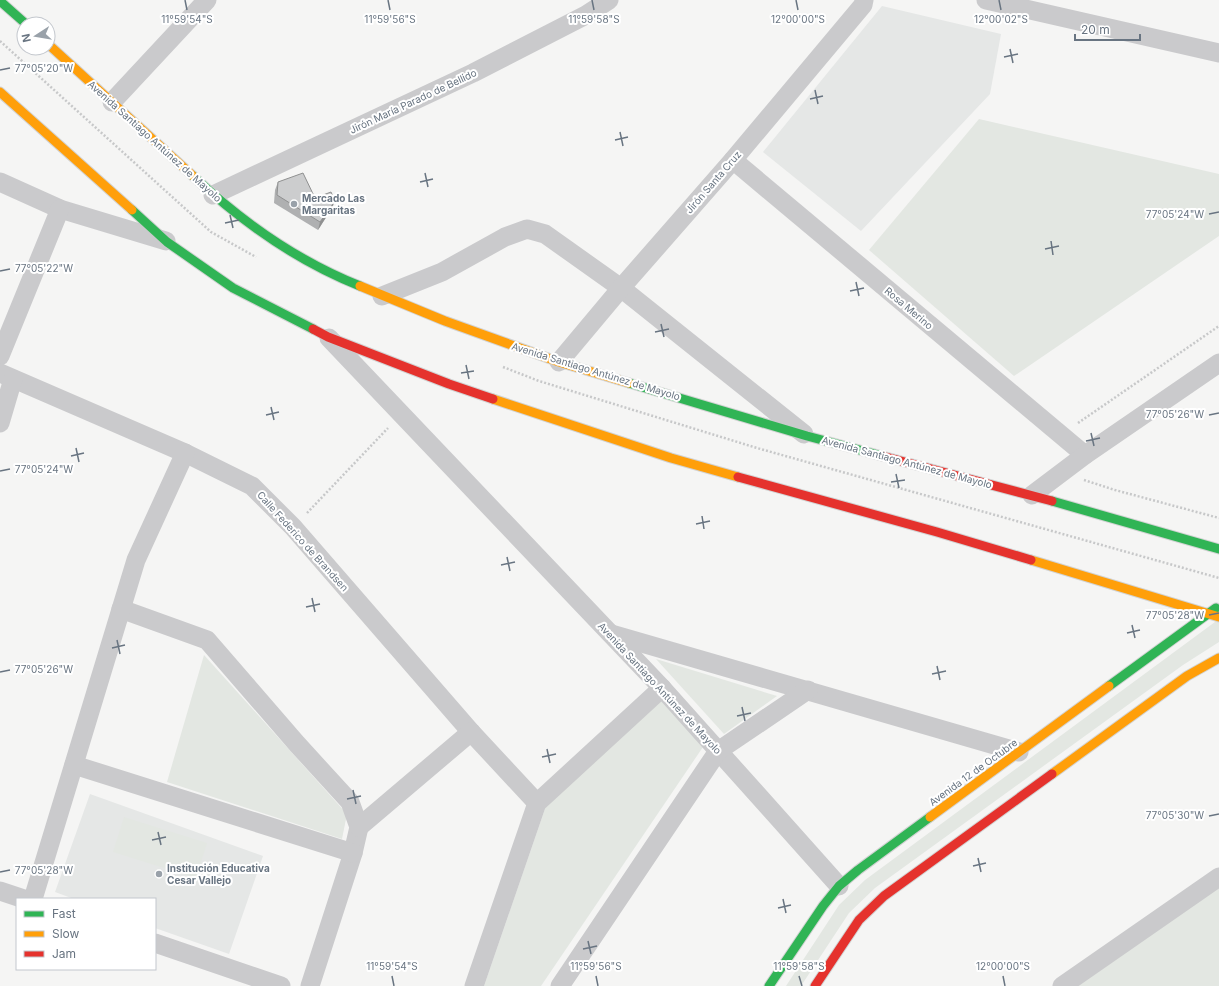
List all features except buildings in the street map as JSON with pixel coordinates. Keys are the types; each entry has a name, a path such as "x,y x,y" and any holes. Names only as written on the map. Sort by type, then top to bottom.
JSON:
{"main road":[{"path":"0,1 17,16"},
{"name":"Avenida Santiago Antúnez de Mayolo","path":"56,51 213,195 258,230 296,255 340,278 382,296 444,321 559,362 807,436 1032,495 1219,549"},
{"name":"Avenida Santiago Antúnez de Mayolo","path":"0,92 167,242 233,288 328,337 449,384 671,458 937,532 1219,617"},
{"name":"Avenida 12 de Octubre","path":"769,986 823,906 840,886 858,870 1219,606"},
{"path":"815,986 859,920 884,896 1187,676 1219,658"}],"street":[{"path":"112,102 206,0"},
{"name":"Jirón María Parado de Bellido","path":"213,195 473,73 586,15 609,0"},
{"name":"Jirón Santa Cruz","path":"559,362 621,288 733,160 863,5 864,0"},
{"path":"986,0 1219,53"},
{"name":"Rosa Merino","path":"733,160 1085,455"},
{"path":"0,182 60,208 167,242"},
{"path":"0,356 60,208"},
{"path":"382,296 442,272 505,237 527,229 545,234 621,288 807,436"},
{"name":"Avenida Santiago Antúnez de Mayolo","path":"328,337 662,688 840,886"},
{"path":"1032,495 1085,455 1219,363"},
{"path":"0,423 6,376"},
{"name":"Calle Federico de Brandsen","path":"6,376 185,453 252,486 293,528 471,732 537,803"},
{"path":"32,898 136,560 185,453"},
{"path":"121,609 207,640 350,802 359,827 353,853 310,986"},
{"path":"611,634 1019,752"},
{"path":"474,986 537,803 662,688"},
{"path":"560,986 718,751 808,690"},
{"path":"359,827 471,732"},
{"path":"74,765 353,853"},
{"path":"1062,986 1219,877"},
{"path":"0,891 21,898"},
{"path":"156,943 280,986"}],"path":[{"path":"1072,427 1219,326"},
{"path":"293,528 401,414"},
{"path":"1084,480 1115,490 1219,518"}],"shaded area":[{"path":"882,6 1001,34 990,94 861,231 763,152"},
{"path":"979,119 1219,174 1219,236 1014,376 869,250"},
{"path":"1219,619 1219,642 1183,665 875,888 849,913 801,986 786,986 839,905 865,880"},
{"path":"204,655 347,814 342,839 167,782"},
{"path":"656,659 777,696 724,734"},
{"path":"661,699 705,744 541,986 484,986 547,803"},
{"name":"Institución Educativa Cesar Vallejo","path":"90,794 263,856 229,954 156,928 156,898 71,898 55,892"},
{"path":"124,817 207,843 196,878 113,852"},
{"path":"1219,887 1219,986 1078,986"}],"traffic: fast":[{"path":"0,1 17,16"},
{"path":"193,176 231,209 271,239 314,265 360,286"},
{"path":"132,210 167,242 233,288 313,329"},
{"path":"629,383 807,436 882,456"},
{"path":"1052,501 1219,549"},
{"path":"1109,686 1216,608"},
{"path":"769,986 823,906 839,886 858,870 930,817"}],"traffic: slow":[{"path":"56,51 193,176"},
{"path":"0,92 132,210"},
{"path":"360,286 445,321 559,362 629,383"},
{"path":"493,399 671,458 738,477"},
{"path":"1031,560 1219,617"},
{"path":"1052,774 1187,676 1219,658"},
{"path":"930,817 1109,686"}],"traffic: jam":[{"path":"313,329 328,337 449,384 493,399"},
{"path":"882,456 1052,501"},
{"path":"738,477 937,532 1031,560"},
{"path":"815,986 859,920 884,896 1052,774"}],"place":[{"name":"Mercado Las Margaritas","path":"294,204"},
{"name":"Institución Educativa Cesar Vallejo","path":"159,874"}]}
